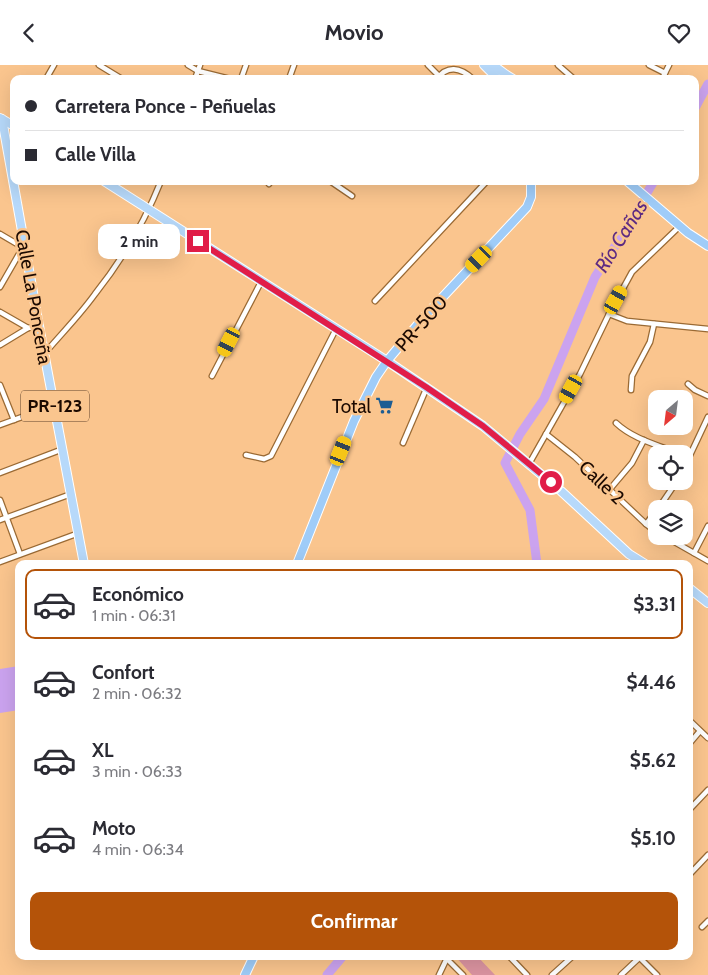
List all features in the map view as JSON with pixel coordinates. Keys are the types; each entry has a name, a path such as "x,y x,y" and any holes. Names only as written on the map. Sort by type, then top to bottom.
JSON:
{"highway":[{"name":"PR-500","path":"299,560 354,421 376,377 424,317 527,207 531,185"},
{"path":"633,185 680,226 708,246"},
{"path":"245,975 252,960"}],"main road":[{"path":"484,65 494,75"},
{"path":"493,65 505,75"},
{"path":"501,65 511,75"},
{"name":"Calle La Ponceña","path":"1,118 10,169"},
{"name":"Calle La Ponceña","path":"13,185 83,560"},
{"path":"111,185 387,361 498,438 561,491 629,554 639,560"},
{"path":"693,591 708,603"}],"street":[{"path":"99,65 115,75"},
{"path":"188,65 198,71 214,75"},
{"path":"196,75 200,65"},
{"path":"428,65 436,75"},
{"path":"558,65 569,75"},
{"path":"649,65 665,73 669,65"},
{"path":"446,66 458,66 468,75"},
{"path":"44,354 95,295 113,270 150,209 159,185"},
{"path":"375,301 483,185"},
{"path":"338,186 352,196"},
{"path":"526,461 546,434 580,374 632,272 680,226"},
{"path":"0,234 24,248 0,287"},
{"path":"0,275 5,278"},
{"path":"212,377 261,282"},
{"path":"0,312 28,329"},
{"path":"609,314 627,321 708,329"},
{"path":"632,390 632,376 650,342 654,324"},
{"path":"0,345 28,329 39,326"},
{"path":"246,455 264,459 270,456 336,329"},
{"path":"688,384 695,390 708,396"},
{"path":"0,385 14,420"},
{"path":"404,443 426,387"},
{"path":"0,425 55,405"},
{"path":"692,445 708,417"},
{"path":"616,423 622,429 657,445"},
{"name":"Calle 2","path":"546,434 575,457 646,524"},
{"path":"610,489 632,463 644,440"},
{"path":"0,473 63,449"},
{"path":"0,520 71,494"},
{"path":"0,500 20,554"},
{"path":"694,553 708,526"},
{"path":"0,562 78,533"},
{"path":"680,545 708,561"},
{"path":"693,724 708,738"},
{"path":"693,739 700,731"},
{"path":"693,806 708,789"},
{"path":"693,871 708,855"},
{"path":"702,927 708,921"},
{"path":"439,975 446,960"},
{"path":"450,960 463,975"},
{"path":"513,960 527,975"},
{"path":"552,975 569,960"},
{"path":"621,975 636,960"},
{"path":"642,960 657,975"}],"shaded area":[{"path":"15,667 15,711 0,713 0,669"},
{"path":"459,960 481,960 495,975 472,975"}],"waterway":[{"name":"Río Cañas","path":"699,101 708,84"},
{"name":"Río Cañas","path":"536,560 530,510 505,463 520,434 544,399 595,277 652,185"},
{"name":"Río Cañas","path":"327,975 340,960"}],"place":[{"name":"Total","path":"385,406"}],"route":[{"path":"198,241 426,387 483,426 551,482"}]}
